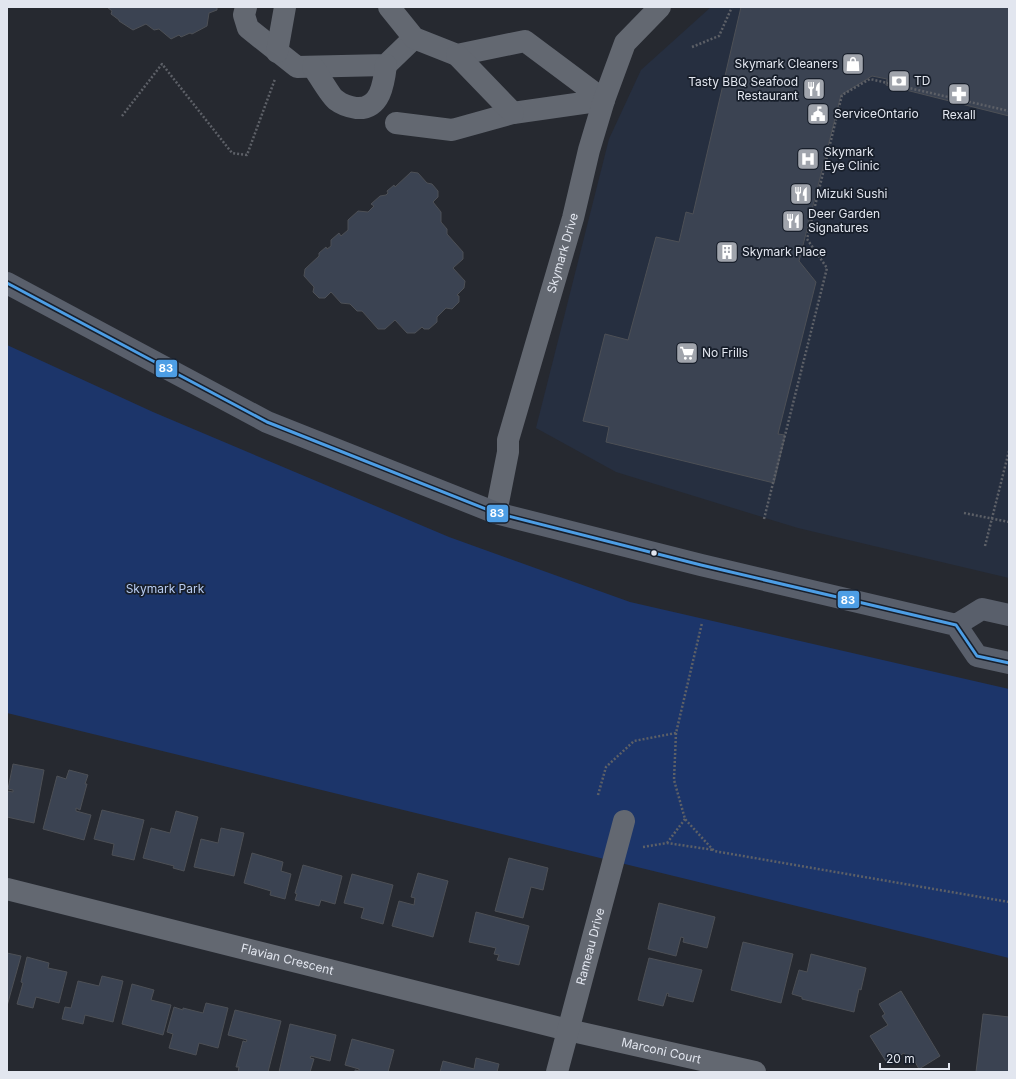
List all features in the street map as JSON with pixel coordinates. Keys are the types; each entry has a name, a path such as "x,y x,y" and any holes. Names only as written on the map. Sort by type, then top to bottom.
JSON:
{"main road":[{"path":"7,283 267,422 496,513 708,567 956,625 977,656 1009,663"},
{"path":"956,625 982,609 1009,615"}],"street":[{"path":"246,7 244,15 248,28 297,67 386,65"},
{"path":"280,54 285,7"},
{"path":"389,7 414,38 457,55 513,113"},
{"name":"Skymark Drive","path":"496,513 508,452 508,440 573,218 589,150 604,100 625,43 660,7"},
{"path":"313,67 336,100 351,107 363,108 375,101 383,87 386,65 414,38"},
{"path":"457,55 525,41 604,100"},
{"path":"396,123 452,130 513,113 604,100"},
{"name":"Rameau Drive","path":"557,1072 624,821"},
{"name":"Flavian Crescent","path":"7,889 568,1030"},
{"name":"Marconi Court","path":"568,1030 755,1072"}],"path":[{"path":"692,47 719,36 732,7"},
{"path":"122,116 162,64 232,153 247,155 280,54"},
{"path":"764,519 827,268 807,239 842,95 870,79 1009,111"},
{"path":"986,546 1009,451"},
{"path":"964,512 1009,522"},
{"path":"702,623 676,733 674,780 685,819 714,850"},
{"path":"598,795 606,767 634,740 676,733"},
{"path":"667,843 685,819"},
{"path":"643,847 667,843 714,850 1009,902"}],"shaded area":[{"path":"711,7 1009,7 1009,578 798,528 616,472 536,428 609,139 641,70"}],"green space":[{"name":"Skymark Park","path":"7,345 153,412 449,537 630,602 1009,689 1009,958 7,713"}],"building":[{"path":"107,7 217,7 217,10 209,13 207,26 192,34 190,33 181,37 179,35 171,39 159,29 154,30 146,24 133,30 111,14 112,11"},
{"name":"Skymark Place","path":"741,7 1009,7 1009,116 886,85 887,79 872,76 841,95 799,261 816,282 778,434 785,435 774,483 606,442 609,427 583,421 605,334 628,340 656,237 679,242 686,212 693,214"},
{"path":"411,172 418,173 427,183 432,184 438,191 438,197 433,202 441,212 441,222 447,229 447,234 463,252 463,259 453,268 465,281 464,288 457,295 459,296 459,302 452,309 446,308 437,317 437,322 429,329 424,329 422,327 415,333 407,333 395,320 385,329 378,329 362,311 357,311 350,304 341,303 331,292 325,298 319,298 313,292 314,287 304,276 305,269 319,256 319,253 326,247 327,249 331,246 331,240 339,233 341,236 348,230 348,220 358,211 368,212 374,206 371,204 380,196 386,195 388,193 387,191 394,185 395,187"},
{"path":"13,764 44,770 34,823 7,817 7,791 13,792 13,790 8,789"},
{"path":"69,770 88,775 80,810 76,808 76,811 91,815 84,840 43,829 57,776 66,779"},
{"path":"102,810 144,820 134,860 112,855 114,844 94,839"},
{"path":"176,811 198,817 184,871 173,868 174,866 143,858 151,828 170,833"},
{"path":"221,828 244,833 234,876 194,867 201,839 218,843"},
{"path":"252,853 283,862 281,871 291,874 285,899 270,895 271,891 244,883"},
{"path":"509,858 548,868 543,890 531,887 523,918 495,911"},
{"path":"303,865 342,876 335,904 321,900 319,906 295,900 297,894 295,893"},
{"path":"418,873 448,881 433,937 392,926 399,901 414,905 415,898 411,897"},
{"path":"352,874 393,885 383,924 361,918 364,908 344,903"},
{"path":"659,903 715,917 707,948 683,942 684,938 681,937 676,956 648,949"},
{"path":"476,912 529,926 519,965 497,960 499,955 494,954 496,948 469,942"},
{"path":"743,942 793,954 781,1003 731,990"},
{"path":"7,953 21,956 7,1006"},
{"path":"811,954 866,968 861,990 859,989 854,1012 802,999 802,997 792,994 799,970 807,972"},
{"path":"27,957 49,963 48,968 67,972 59,1003 36,997 33,1008 17,1004 23,983 21,982"},
{"path":"649,958 702,970 693,1002 668,996 669,994 667,993 663,1006 638,1000"},
{"path":"102,976 123,981 113,1022 85,1015 83,1024 62,1019 65,1007 71,1008 78,981 99,986"},
{"path":"132,984 154,990 151,1000 171,1005 163,1035 122,1024"},
{"path":"901,991 940,1056 919,1069 914,1060 910,1062 904,1053 887,1063 870,1036 888,1025 882,1016 885,1014 879,1004"},
{"path":"206,1003 228,1008 218,1048 199,1043 196,1055 169,1048 173,1034 167,1032 174,1007 203,1013"},
{"path":"235,1010 281,1021 268,1072 238,1072 239,1067 236,1067 243,1041 246,1042 247,1040 228,1035"},
{"path":"983,1014 1009,1017 1009,1072 976,1072"},
{"path":"290,1024 336,1035 330,1061 311,1056 310,1058 314,1059 310,1072 279,1072"},
{"path":"352,1039 394,1050 388,1072 355,1072 355,1070 359,1071 359,1069 345,1065"},
{"path":"476,1058 499,1064 497,1072 440,1072 443,1061 474,1069"}],"transit line":[{"name":"83","path":"7,283 267,422 496,513 701,565 956,625 977,656 1009,663"}],"place":[{"name":"Skymark Cleaners","path":"853,64"},
{"name":"TD","path":"899,81"},
{"name":"Tasty BBQ Seafood Restaurant","path":"814,89"},
{"name":"Rexall","path":"959,94"},
{"name":"ServiceOntario","path":"818,114"},
{"name":"Skymark Eye Clinic","path":"808,159"},
{"name":"Mizuki Sushi","path":"801,194"},
{"name":"Deer Garden Signatures","path":"793,221"},
{"name":"Skymark Place","path":"727,252"},
{"name":"No Frills","path":"687,353"}]}
